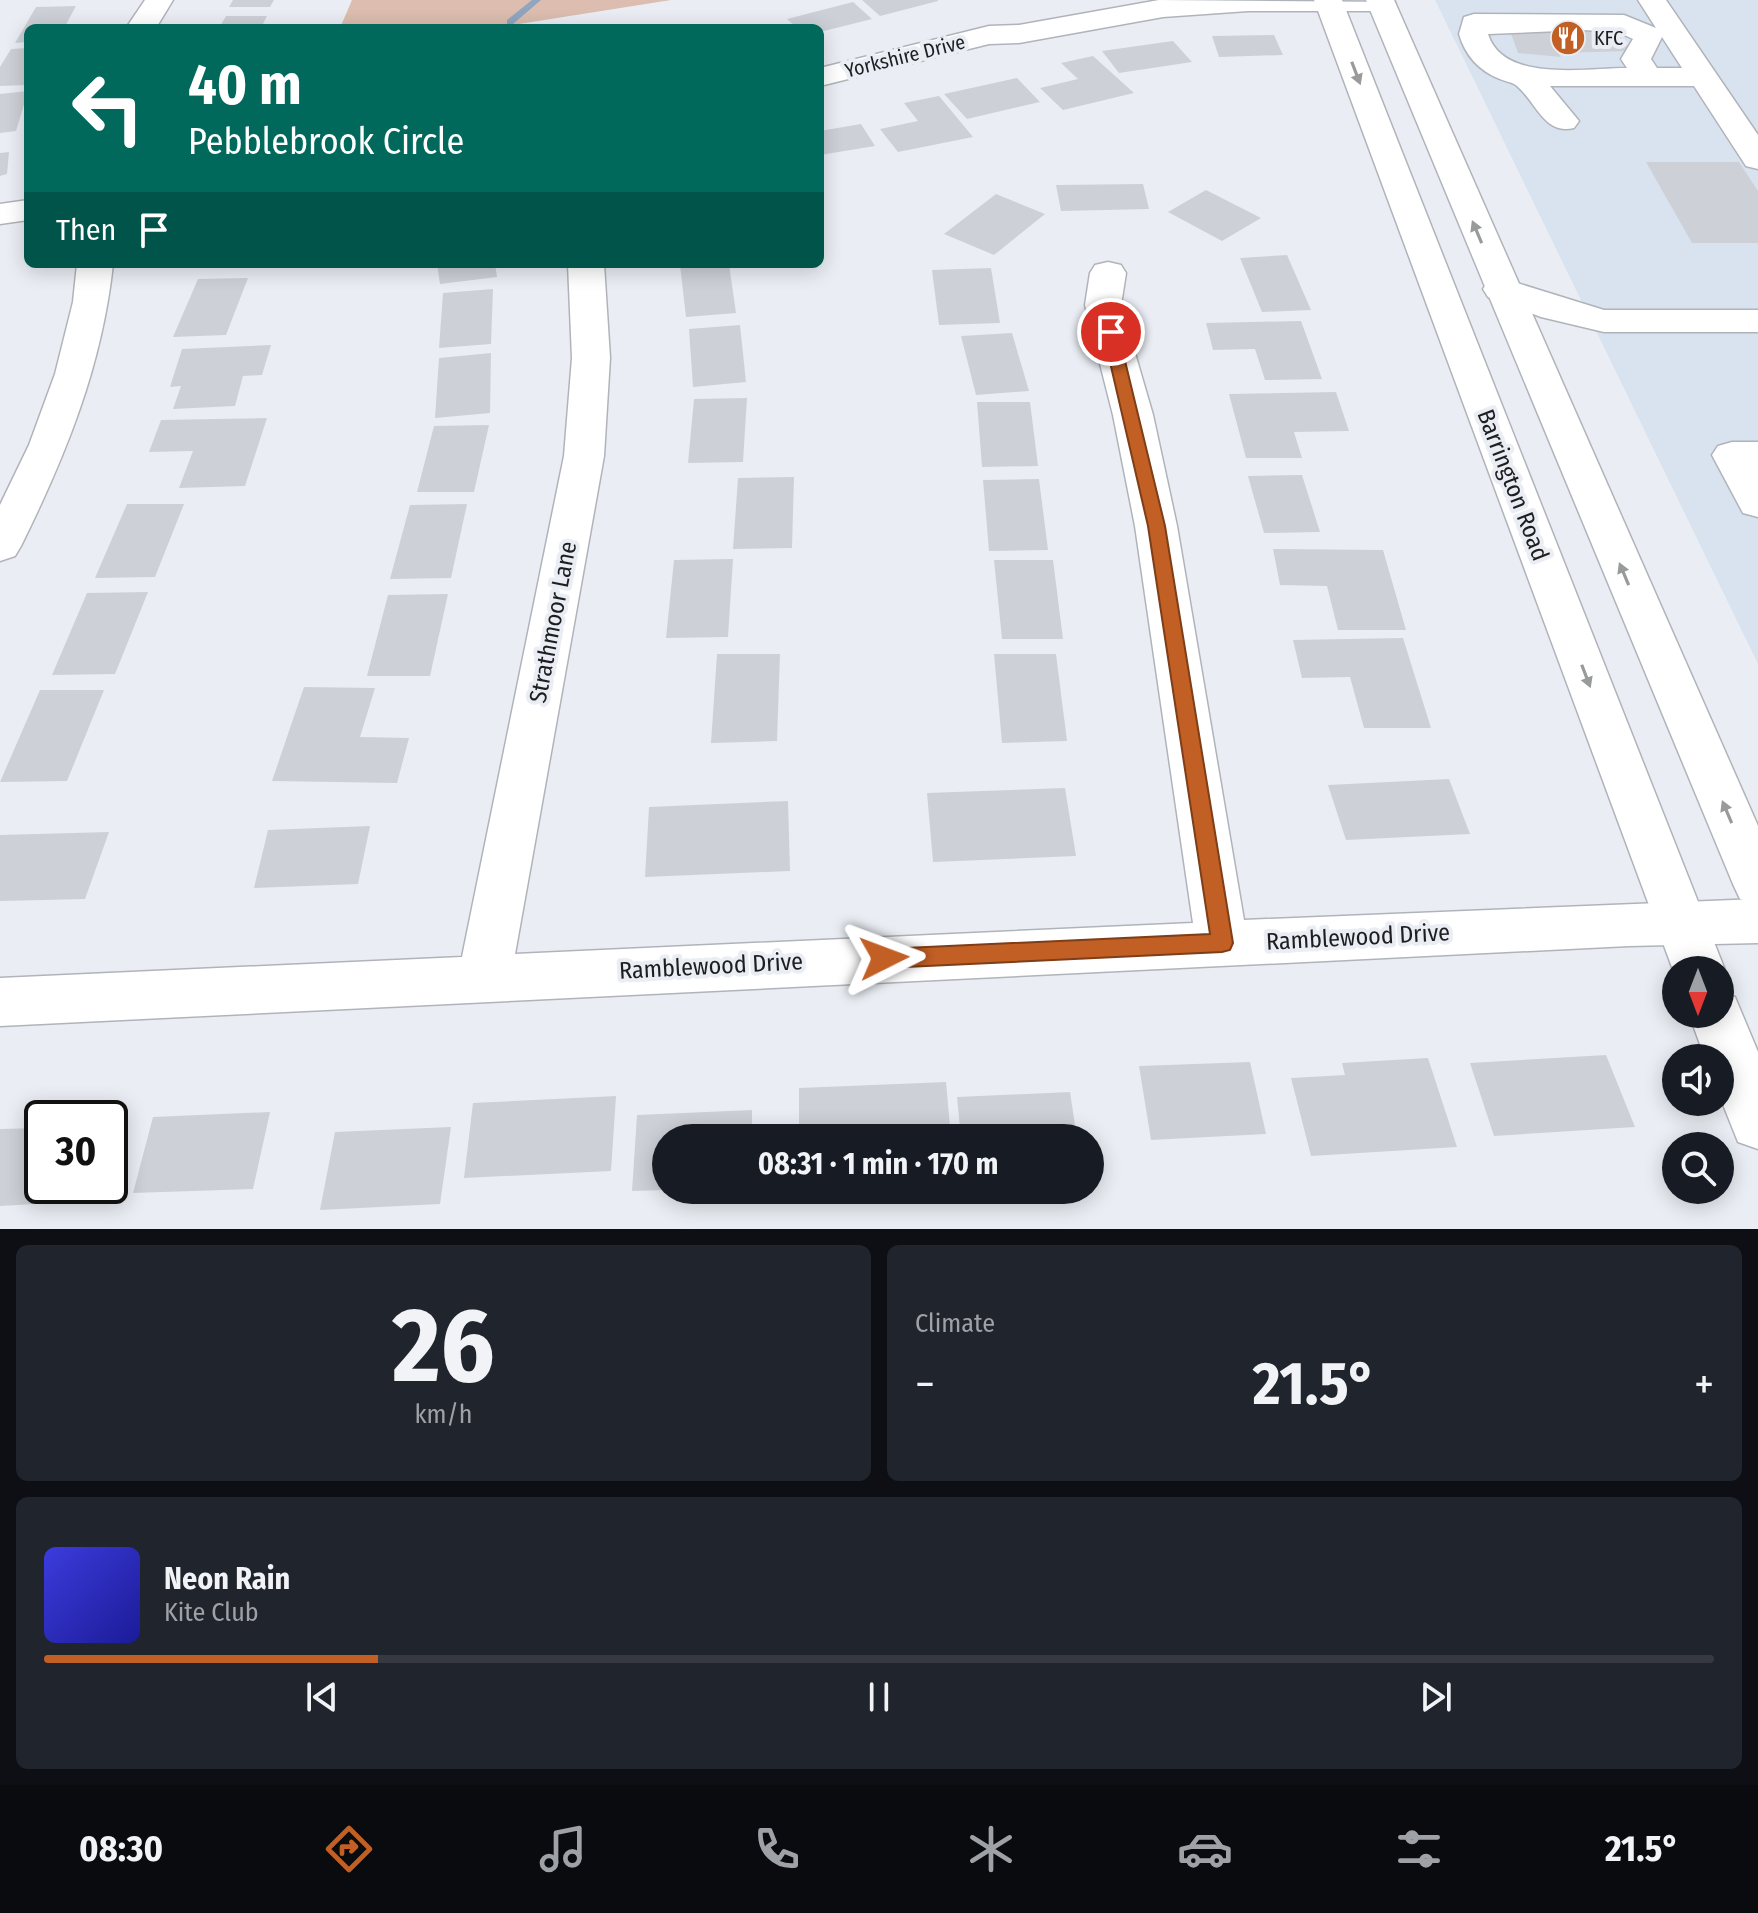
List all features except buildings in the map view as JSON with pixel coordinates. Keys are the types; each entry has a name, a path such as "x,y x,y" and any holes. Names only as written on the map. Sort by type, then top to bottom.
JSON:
{"street":[{"path":"144,24 159,0"},
{"name":"Yorkshire Drive","path":"989,35 998,20 1097,0"},
{"path":"1652,0 1758,159"},
{"name":"Barrington Road","path":"1328,1 1694,956"},
{"path":"1381,1 1533,365 1758,884"},
{"name":"Yorkshire Drive","path":"824,76 989,35 1019,34 1111,16 1205,3 1381,1"},
{"path":"1648,77 1636,59 1648,42 1647,35 1624,24 1583,21 1474,23 1473,30 1488,60 1508,74 1526,77 1648,77 1703,77"},
{"path":"1526,77 1563,121"},
{"path":"0,214 24,211"},
{"path":"0,546 56,429 83,339 94,268"},
{"name":"Strathmoor Lane","path":"485,976 584,456 591,358 586,268"},
{"path":"1108,273 1103,305 1133,415 1156,526 1222,943"},
{"path":"1501,289 1560,311 1604,321 1758,321"},
{"path":"1533,365 1540,345 1555,336 1604,321"},
{"path":"1758,455 1732,455 1758,503"},
{"name":"Ramblewood Drive","path":"0,1002 485,976 1681,921 1758,921"},
{"path":"1721,1028 1758,1123"}],"shaded area":[{"path":"352,0 671,0 519,24 342,24"},
{"path":"1435,0 1758,0 1758,664"}],"waterway":[{"path":"510,22 537,0"}],"place":[{"name":"KFC","path":"1568,38"}],"route":[{"path":"884,958 1222,943 1156,526 1133,415 1111,332"}]}
